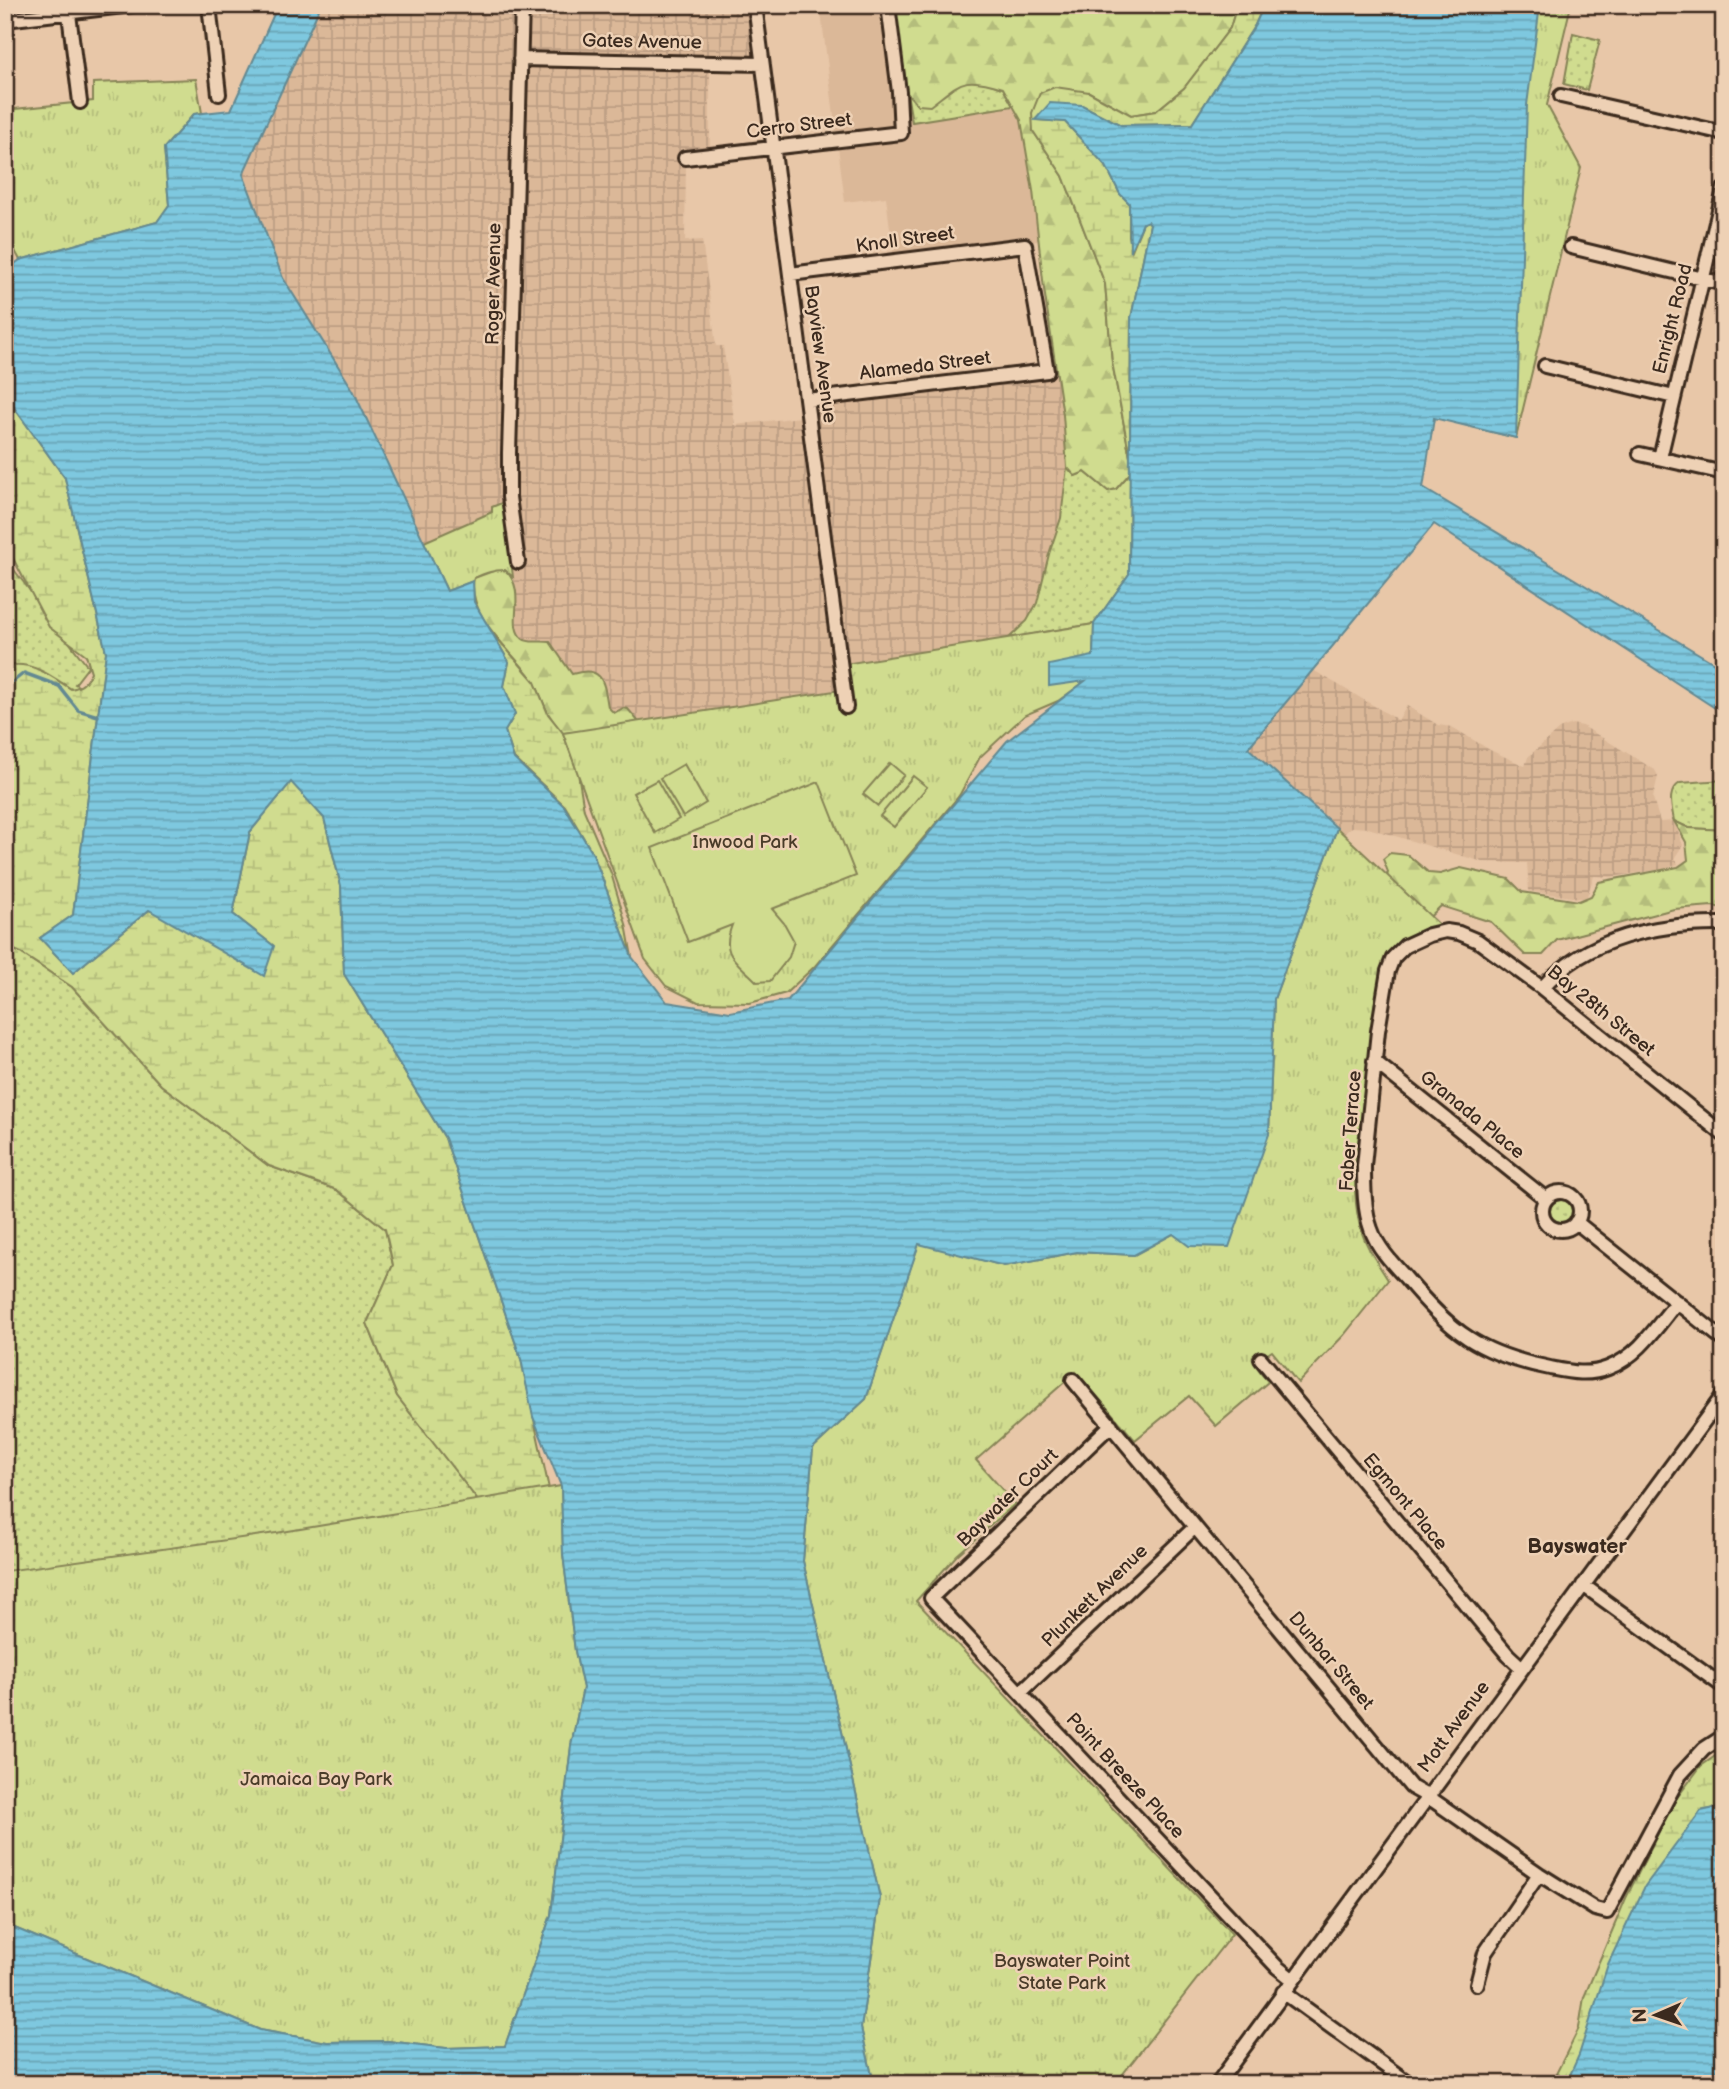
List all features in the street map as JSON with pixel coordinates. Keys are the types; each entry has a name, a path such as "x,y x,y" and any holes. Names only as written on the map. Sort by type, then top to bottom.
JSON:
{"street":[{"path":"5,20 69,9 132,5"},
{"path":"209,5 219,94"},
{"name":"Roger Avenue","path":"518,562 509,497 509,453 522,5"},
{"name":"Bayview Avenue","path":"755,5 846,707"},
{"name":"Cerro Street","path":"685,158 901,133 888,5"},
{"path":"69,9 80,102"},
{"name":"Gates Avenue","path":"520,59 762,64"},
{"path":"1561,96 1724,133"},
{"name":"Enright Road","path":"1660,458 1724,189"},
{"name":"Knoll Street","path":"790,274 1025,244 1047,371"},
{"path":"1571,247 1724,285"},
{"path":"1545,366 1674,397"},
{"name":"Alameda Street","path":"807,400 1047,371"},
{"path":"1640,454 1724,473"},
{"path":"1542,988 1570,961 1596,946 1652,930 1702,923 1724,924"},
{"name":"Bay 28th Street","path":"1446,931 1478,941 1542,988 1724,1135"},
{"name":"Faber Terrace","path":"1446,931 1429,934 1412,942 1393,958 1384,990 1364,1166 1364,1190 1370,1229 1394,1265 1418,1293 1464,1337 1487,1350 1520,1362 1577,1373 1592,1373 1621,1362 1642,1346 1677,1302"},
{"name":"Granada Place","path":"1374,1061 1546,1199"},
{"path":"1557,1192 1570,1194 1580,1210 1576,1222 1560,1230 1549,1226 1542,1216 1546,1199 1557,1192"},
{"path":"1576,1222 1724,1340"},
{"name":"Egmont Place","path":"1261,1359 1508,1656 1522,1668"},
{"name":"Dunbar Street","path":"1073,1380 1411,1787 1595,1909 1607,1912 1680,1775 1704,1749 1724,1736"},
{"name":"Mott Avenue","path":"1217,2084 1724,1394"},
{"name":"Baywater Court","path":"931,1598 1111,1425"},
{"name":"Plunkett Avenue","path":"1021,1692 1195,1527"},
{"path":"1583,1585 1724,1687"},
{"name":"Point Breeze Place","path":"931,1598 1277,1967 1292,1979"},
{"path":"1477,1984 1485,1953 1539,1874"},
{"path":"1283,1992 1410,2084"}],"shaded area":[{"path":"321,5 756,5 765,66 710,64 710,158 686,162 685,241 702,240 716,346 723,346 735,425 809,416 808,402 1056,370 1067,467 1061,518 1037,603 1027,621 1009,638 838,665 841,690 638,721 633,714 614,713 608,707 607,691 594,673 582,671 572,674 554,647 543,640 525,641 517,630 517,590 504,503 492,512 424,542 353,390 283,278 243,174"},
{"path":"820,5 895,5 912,122 1013,106 1021,120 1038,241 894,259 886,197 845,202"},
{"path":"1313,670 1398,720 1407,706 1438,725 1452,727 1490,750 1525,766 1528,757 1559,729 1572,724 1583,726 1655,770 1658,776 1653,798 1660,822 1674,821 1683,845 1675,857 1678,864 1664,869 1611,877 1594,876 1586,899 1529,891 1527,863 1483,862 1368,828 1351,827 1344,834 1247,749"}],"green space":[{"path":"895,5 1237,5 1230,28 1184,88 1156,111 1131,115 1089,92 1033,131 1063,176 1105,284 1112,362 1130,457 1130,473 1116,489 1108,491 1085,472 1075,476 1067,467 1063,415 1021,120 1003,88 979,82 956,86 930,106 918,105 907,93"},
{"path":"1237,5 1264,5 1255,25 1192,124 1121,125 1082,105 1036,120 1065,122 1106,166 1120,194 1129,203 1129,236 1132,250 1143,223 1148,221 1150,224 1131,318 1130,457 1112,362 1105,284 1063,176 1033,131 1032,113 1040,93 1055,87 1089,92 1131,115 1156,111 1184,88 1230,28"},
{"path":"1484,5 1571,5 1547,105 1581,168 1516,438 1438,418"},
{"path":"1573,33 1600,40 1587,90 1564,84"},
{"path":"196,79 202,113 194,114 164,148 169,205 157,222 20,260 5,232 5,110 93,101 93,83"},
{"path":"978,80 1003,88 1013,106 912,122 907,93 918,105 944,95 960,82"},
{"path":"5,395 65,478 106,652 73,915 40,938 73,973 149,910 274,946 233,914 250,832 291,781 324,818 341,886 344,974 445,1138 521,1359 563,1554 571,1746 551,1915 5,1924 490,1516 397,1396 367,1323 393,1265 385,1229 337,1190 269,1166 161,1085 72,987 19,952 5,946 5,667 31,667 71,689 84,684 91,672 86,655 49,627 5,543"},
{"path":"1067,467 1075,476 1085,472 1108,491 1116,489 1130,473 1129,574 1094,624 1009,638 1027,621 1037,603 1061,518"},
{"path":"504,502 513,577 505,570 493,571 447,591 424,542 492,512 492,507"},
{"path":"5,558 88,667 75,684 80,687 71,689 62,683 5,685"},
{"path":"496,570 505,570 512,579 516,598 516,625 523,639 550,642 572,674 596,674 601,678 608,707 614,713 623,708 628,709 638,721 637,725 563,733 549,714 533,680 493,633 477,606 473,592 474,578"},
{"name":"Inwood Park","path":"1094,624 1093,656 1087,680 1058,701 1025,715 980,757 959,796 815,966 786,993 750,1003 698,1002 666,986 645,959 563,733 841,690 838,665"},
{"path":"491,631 535,682 548,714 563,733 578,773 584,810 611,873 626,924 632,957 593,854 565,806 514,758 505,731 515,714 504,686 509,662"},
{"path":"890,763 904,775 878,806 863,794"},
{"path":"684,764 706,803 683,817 660,778"},
{"path":"913,776 927,787 894,827 880,816"},
{"path":"657,780 679,819 655,833 633,793"},
{"path":"1724,780 1724,830 1689,828 1674,821 1671,795 1680,783"},
{"path":"819,782 856,876 772,909 794,941 789,957 770,981 757,982 729,951 732,925 688,942 652,848"},
{"path":"1674,821 1689,828 1724,830 1724,908 1712,906 1674,909 1557,940 1543,955 1525,955 1491,922 1441,906 1416,930 1383,898 1388,872 1383,859 1390,853 1408,855 1429,873 1440,874 1461,868 1509,879 1522,892 1579,901 1591,896 1599,882 1678,867 1688,860 1686,842"},
{"name":"Bayswater Point State Park","path":"1337,828 1442,927 1385,965 1375,1004 1369,1072 1357,1147 1355,1185 1361,1230 1388,1280 1344,1335 1298,1383 1272,1351 1254,1363 1268,1382 1216,1426 1189,1396 1135,1440 1076,1372 976,1460 1015,1504 957,1555 916,1601 1232,1934 1115,2084 874,2084 861,2028 880,1898 803,1561 813,1448 866,1399 919,1243 1004,1266 1077,1252 1134,1255 1173,1234 1269,1134 1274,999"},
{"path":"5,946 19,952 72,987 161,1085 269,1166 337,1190 385,1229 393,1265 367,1323 397,1396 490,1516 5,1875 7,1545"},
{"path":"1561,1200 1570,1203 1573,1212 1570,1221 1561,1224 1552,1221 1549,1212 1552,1203"},
{"name":"Jamaica Bay Park","path":"561,1486 563,1554 575,1651 583,1688 571,1746 551,1915 505,2046 446,2048 388,2041 327,2042 260,2030 5,1924 5,1571 276,1533"},
{"path":"1724,1750 1724,1806 1701,1811 1566,2084 1551,2084 1579,2028 1584,1997 1626,1898 1673,1803 1701,1766"}],"water":[{"path":"278,5 321,5 243,174 283,278 353,390 447,591 473,581 474,602 509,662 504,686 515,714 505,731 514,759 564,806 593,854 632,957 667,1002 730,1012 788,1000 1007,741 1085,681 1049,686 1049,665 1093,656 1094,624 1129,574 1131,318 1150,224 1148,221 1143,223 1130,252 1129,203 1120,194 1106,166 1065,122 1035,120 1050,103 1082,105 1121,125 1192,124 1255,25 1264,5 1540,5 1527,105 1516,438 1434,418 1423,488 1724,669 1724,714 1434,524 1248,748 1337,828 1274,999 1269,1134 1229,1247 1189,1246 1173,1234 1134,1255 1077,1252 1004,1266 919,1244 866,1399 813,1448 803,1561 880,1898 861,2028 874,2084 5,2084 5,1924 260,2030 327,2042 388,2041 446,2048 505,2046 551,1915 571,1746 583,1688 575,1651 563,1554 561,1486 533,1417 521,1359 445,1138 344,974 341,886 324,818 291,782 250,832 233,914 274,946 264,976 149,910 73,973 40,938 73,915 106,652 65,478 5,395 5,271 20,260 157,222 169,205 164,148 194,114 231,110"},
{"path":"1724,1806 1724,2084 1566,2084 1579,2055 1608,1964 1645,1886 1701,1811"}],"waterway":[{"path":"5,688 24,673 59,686 78,710 98,716"}],"district":[{"name":"Bayswater","path":"1577,1546"}]}
